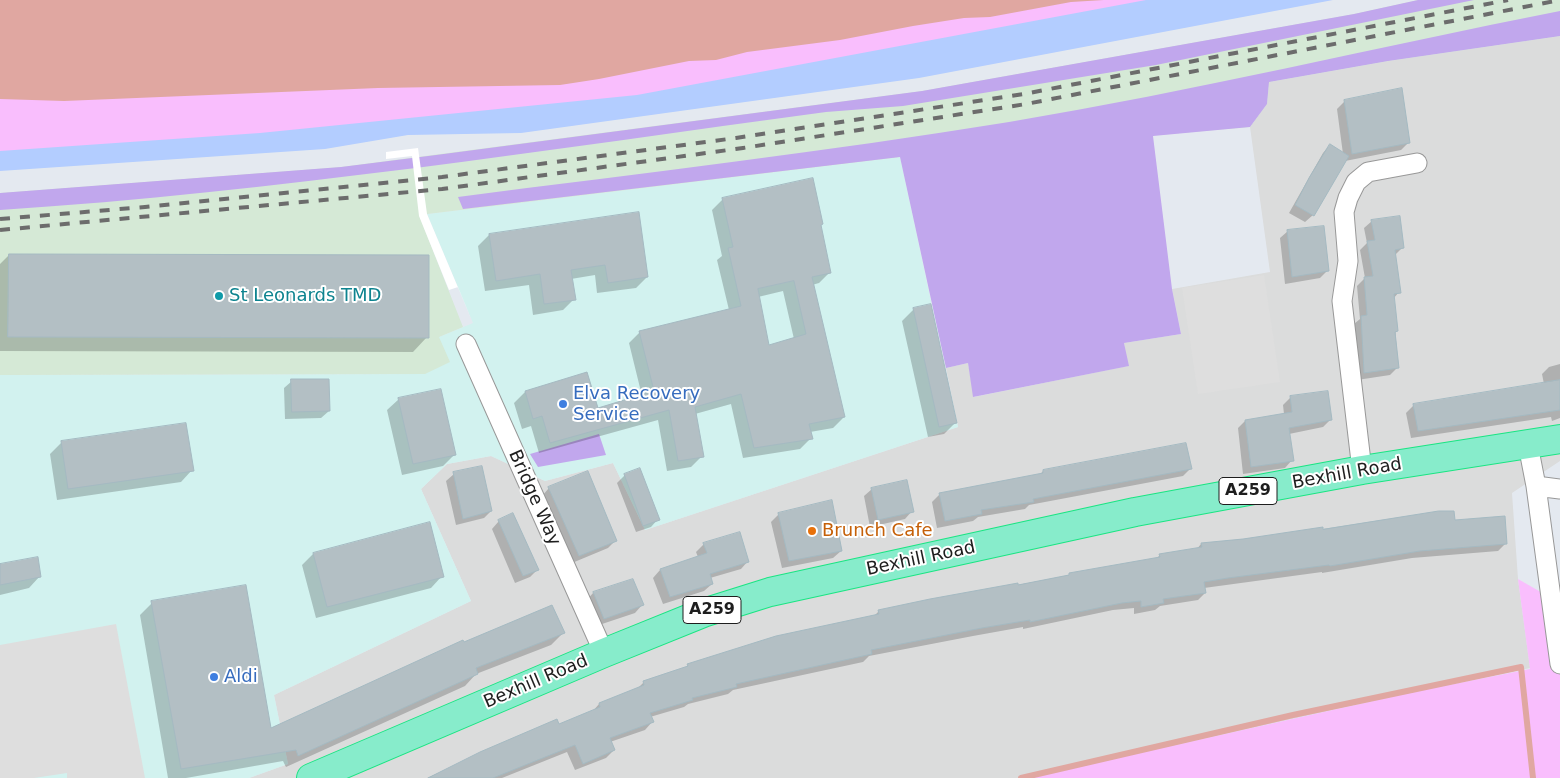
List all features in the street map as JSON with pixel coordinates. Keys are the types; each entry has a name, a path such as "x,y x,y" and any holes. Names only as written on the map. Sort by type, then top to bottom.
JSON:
{"highway":[{"name":"Bexhill Road","path":"311,778 604,653 703,613 770,592 1135,512 1362,470 1560,439"}],"street":[{"path":"1362,470 1342,301 1348,260 1344,212 1356,182 1368,172 1417,163"},
{"name":"Bridge Way","path":"466,344 604,653"},
{"path":"1528,445 1536,486 1560,664"},
{"path":"1536,486 1560,489"}],"shaded area":[{"path":"0,0 1146,0 637,95 260,133 0,151"},
{"path":"0,0 1104,0 1071,2 990,17 964,18 840,40 747,52 716,60 689,61 560,85 378,88 64,101 0,99"},
{"path":"1418,0 1560,0 1560,36 1388,61 1269,82 1267,104 1250,127 900,157 419,215 463,327 439,337 450,362 425,374 0,375 0,193 341,167 922,91 1354,14"},
{"path":"1418,0 1474,0 1156,65 903,106 826,112 517,155 311,181 104,202 0,210 0,193 341,167 922,91 1354,14"},
{"path":"1560,11 1560,36 1388,61 1269,82 1267,104 1250,127 1153,136 1172,289 1181,334 1124,343 1129,366 973,397 968,363 946,368 900,157 463,209 458,197 803,153 1009,122 1216,83"},
{"path":"1560,36 1560,461 1512,493 1518,579 1530,668 1027,778 249,778 288,764 274,695 471,601 421,489 447,464 491,456 545,481 613,463 645,530 958,427 946,368 968,363 974,397 1128,366 1124,343 1181,334 1172,289 1270,272 1250,127 1267,104 1269,82 1388,61"},
{"path":"900,157 958,427 645,530 613,463 545,481 491,456 447,464 421,489 471,601 274,695 288,764 249,778 0,778 0,375 425,374 439,337 473,323 427,214"},
{"path":"1264,275 1280,382 1198,394 1182,288"},
{"path":"599,434 606,455 538,467 530,454"},
{"path":"1518,579 1560,603 1560,778 1027,778 1418,691 1530,669"},
{"path":"116,624 145,778 67,778 67,773 34,778 0,778 0,645"}],"sand":[{"path":"0,0 1333,0 919,78 521,133 408,135 325,149 0,171"}],"pier":[{"path":"418,148 427,214 458,287 449,290 419,216 412,156 386,159 386,152"}],"building":[{"path":"1402,88 1410,143 1352,154 1344,100"},
{"path":"1330,144 1349,156 1314,216 1295,205"},
{"path":"813,178 831,273 812,277 845,417 809,424 813,439 754,448 741,394 695,407 704,457 678,461 669,410 550,443 542,416 533,419 525,391 587,372 598,408 654,391 639,331 741,306 728,248 733,247 722,198","holes":["794,281 806,334 769,345 758,289"]},
{"path":"639,212 648,277 608,283 605,265 571,270 576,300 544,304 540,274 496,281 489,234"},
{"path":"1400,216 1404,248 1395,250 1401,293 1394,294 1398,331 1395,332 1399,368 1364,373 1361,316 1367,315 1364,277 1373,276 1367,241 1375,240 1371,220"},
{"path":"1324,226 1329,271 1292,277 1287,230"},
{"name":"St Leonards TMD","path":"9,254 429,255 429,338 8,337"},
{"path":"931,304 957,423 939,427 913,308"},
{"path":"291,379 329,379 330,411 292,412"},
{"path":"1560,380 1560,410 1418,431 1413,404"},
{"path":"441,389 456,455 413,464 398,398"},
{"path":"1328,391 1332,420 1289,428 1294,461 1251,467 1245,420 1292,412 1290,396"},
{"path":"186,423 194,471 68,489 61,441"},
{"path":"1186,443 1192,469 1033,499 1034,502 981,510 982,514 945,521 939,493 1043,473 1043,470"},
{"path":"482,466 492,511 463,519 453,472"},
{"path":"640,468 660,520 643,526 624,474"},
{"path":"588,471 617,541 579,556 548,487"},
{"path":"907,480 914,512 878,520 871,488"},
{"path":"832,500 842,551 789,561 778,513"},
{"path":"1439,511 1454,511 1455,520 1505,516 1507,544 1420,551 1330,566 1204,582 1206,593 1163,599 1164,603 1141,607 1141,601 1122,603 1030,622 1030,620 982,628 871,650 872,654 736,684 737,687 692,698 693,700 650,713 654,722 610,738 615,750 583,764 575,745 493,778 428,778 480,752 557,719 559,724 600,707 599,703 644,685 643,681 688,666 687,664 776,636 879,614 878,610 930,599 1018,583 1018,585 1069,575 1069,573 1160,557 1159,554 1202,547 1201,543 1323,527 1323,529"},
{"path":"513,513 539,570 523,576 498,520"},
{"path":"430,522 444,577 327,607 313,553"},
{"path":"740,532 749,562 710,574 713,584 670,597 660,569 707,553 703,543"},
{"path":"38,557 41,577 0,585 0,564"},
{"path":"633,579 644,605 604,619 593,592"},
{"name":"Aldi","path":"246,585 271,728 463,640 464,642 552,605 565,633 476,668 478,674 298,756 296,750 181,769 151,601"}],"waterway":[{"path":"1021,778 1293,715 1521,667 1533,778"}],"railway":[{"path":"0,219 145,207 442,177 736,138 1024,94 1508,0"},
{"path":"0,230 442,189 743,148 1026,104 1560,0"}],"place":[{"name":"St Leonards TMD","path":"219,296"},
{"name":"Elva Recovery Service","path":"563,404"},
{"name":"Brunch Cafe","path":"812,531"},
{"name":"Aldi","path":"214,677"}]}
